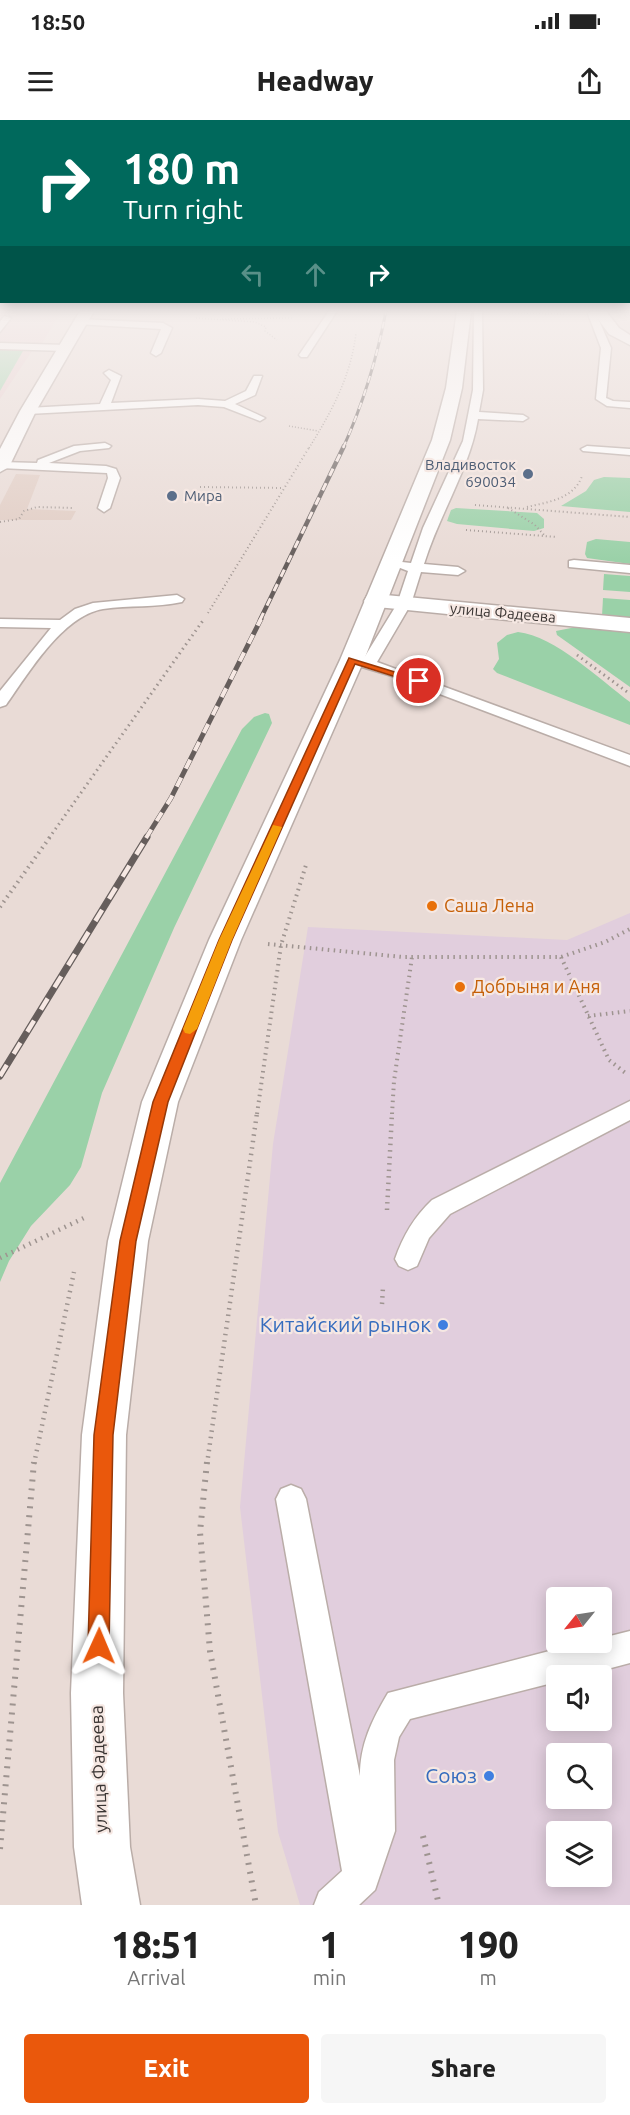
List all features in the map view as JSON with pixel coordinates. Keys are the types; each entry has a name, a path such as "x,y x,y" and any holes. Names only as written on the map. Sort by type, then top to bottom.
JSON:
{"main road":[{"path":"1,466 38,394"},
{"name":"улица Фадеева","path":"111,1905 102,1846 98,1728 101,1528 104,1435 128,1241 160,1102 225,940 389,603 403,566 452,394"},
{"name":"улица Фадеева","path":"389,603 630,625"}],"lane":[{"path":"104,408 110,394"},
{"path":"226,404 248,394"},
{"path":"458,571 403,566 429,528 469,441 477,394"},
{"path":"601,394 601,399 611,404 630,405"},
{"path":"28,411 198,402 226,404 260,418"},
{"path":"473,415 523,418"},
{"path":"36,465 78,448 105,446"},
{"path":"587,449 630,452"},
{"path":"1,466 98,467 112,471 114,478 104,508"},
{"path":"574,564 630,569"},
{"path":"0,702 32,660 66,624 93,607 161,603 177,599"},
{"path":"0,623 66,624"},
{"path":"361,662 630,761"},
{"path":"408,1259 414,1240 424,1222 441,1207 630,1110"},
{"path":"291,1499 362,1877"},
{"path":"332,1905 362,1877 377,1831 377,1760 384,1731 400,1705 630,1647"}],"path":[{"path":"521,508 564,496 576,489 581,483 587,449"},
{"path":"200,486 284,488"},
{"path":"491,506 630,517"},
{"path":"508,507 535,525 546,536"},
{"path":"0,522 19,519 24,511 33,508 104,508"},
{"path":"429,528 546,536 572,541 570,561 574,564"},
{"path":"256,1905 210,1651 200,1532 207,1459 281,945 309,855"},
{"path":"311,949 412,957 561,957 605,942 630,929"},
{"path":"387,1222 394,1081 412,957"},
{"path":"561,957 609,1060 630,1077"},
{"path":"588,1016 630,1011"},
{"path":"0,1258 86,1217"},
{"path":"382,1304 383,1280"}],"shaded area":[{"path":"16,474 40,475 27,509 76,511 71,520 0,520 0,505"},
{"name":"Китайский рынок","path":"630,913 630,1905 300,1905 278,1832 240,1507 273,1144 308,927 567,940"}],"green space":[{"path":"604,477 630,478 630,512 561,506 586,491 594,480"},
{"path":"456,508 537,513 544,519 544,528 534,531 457,524 447,521 451,510"},
{"path":"596,539 630,542 630,564 587,558 585,554 587,542"},
{"path":"604,574 630,576 630,592 603,590"},
{"path":"603,598 630,600 630,619 602,616"},
{"path":"576,627 630,633 630,687 557,635 556,631"},
{"path":"518,632 532,635 562,650 630,702 630,725 497,673 493,669 499,659 497,643 507,635"},
{"path":"269,714 272,723 174,928 102,1093 81,1167 70,1185 31,1226 9,1261 0,1282 0,1183 242,729 254,717"}],"railway":[{"path":"343,448 364,394"},
{"path":"260,620 344,446"},
{"path":"146,838 171,798 261,619"},
{"path":"0,1076 147,837"}],"slow traffic":[{"path":"190,1029 225,940 277,827"}],"place":[{"name":"Владивосток 690034","path":"528,474"},
{"name":"Мира","path":"172,496"},
{"name":"Саша Лена","path":"432,906"},
{"name":"Добрыня и Аня","path":"460,987"},
{"name":"Китайский рынок","path":"443,1325"},
{"name":"Союз","path":"489,1776"}],"route":[{"path":"99,1646 104,1435 128,1241 160,1102 225,940 352,660 369,663 419,681"}]}
